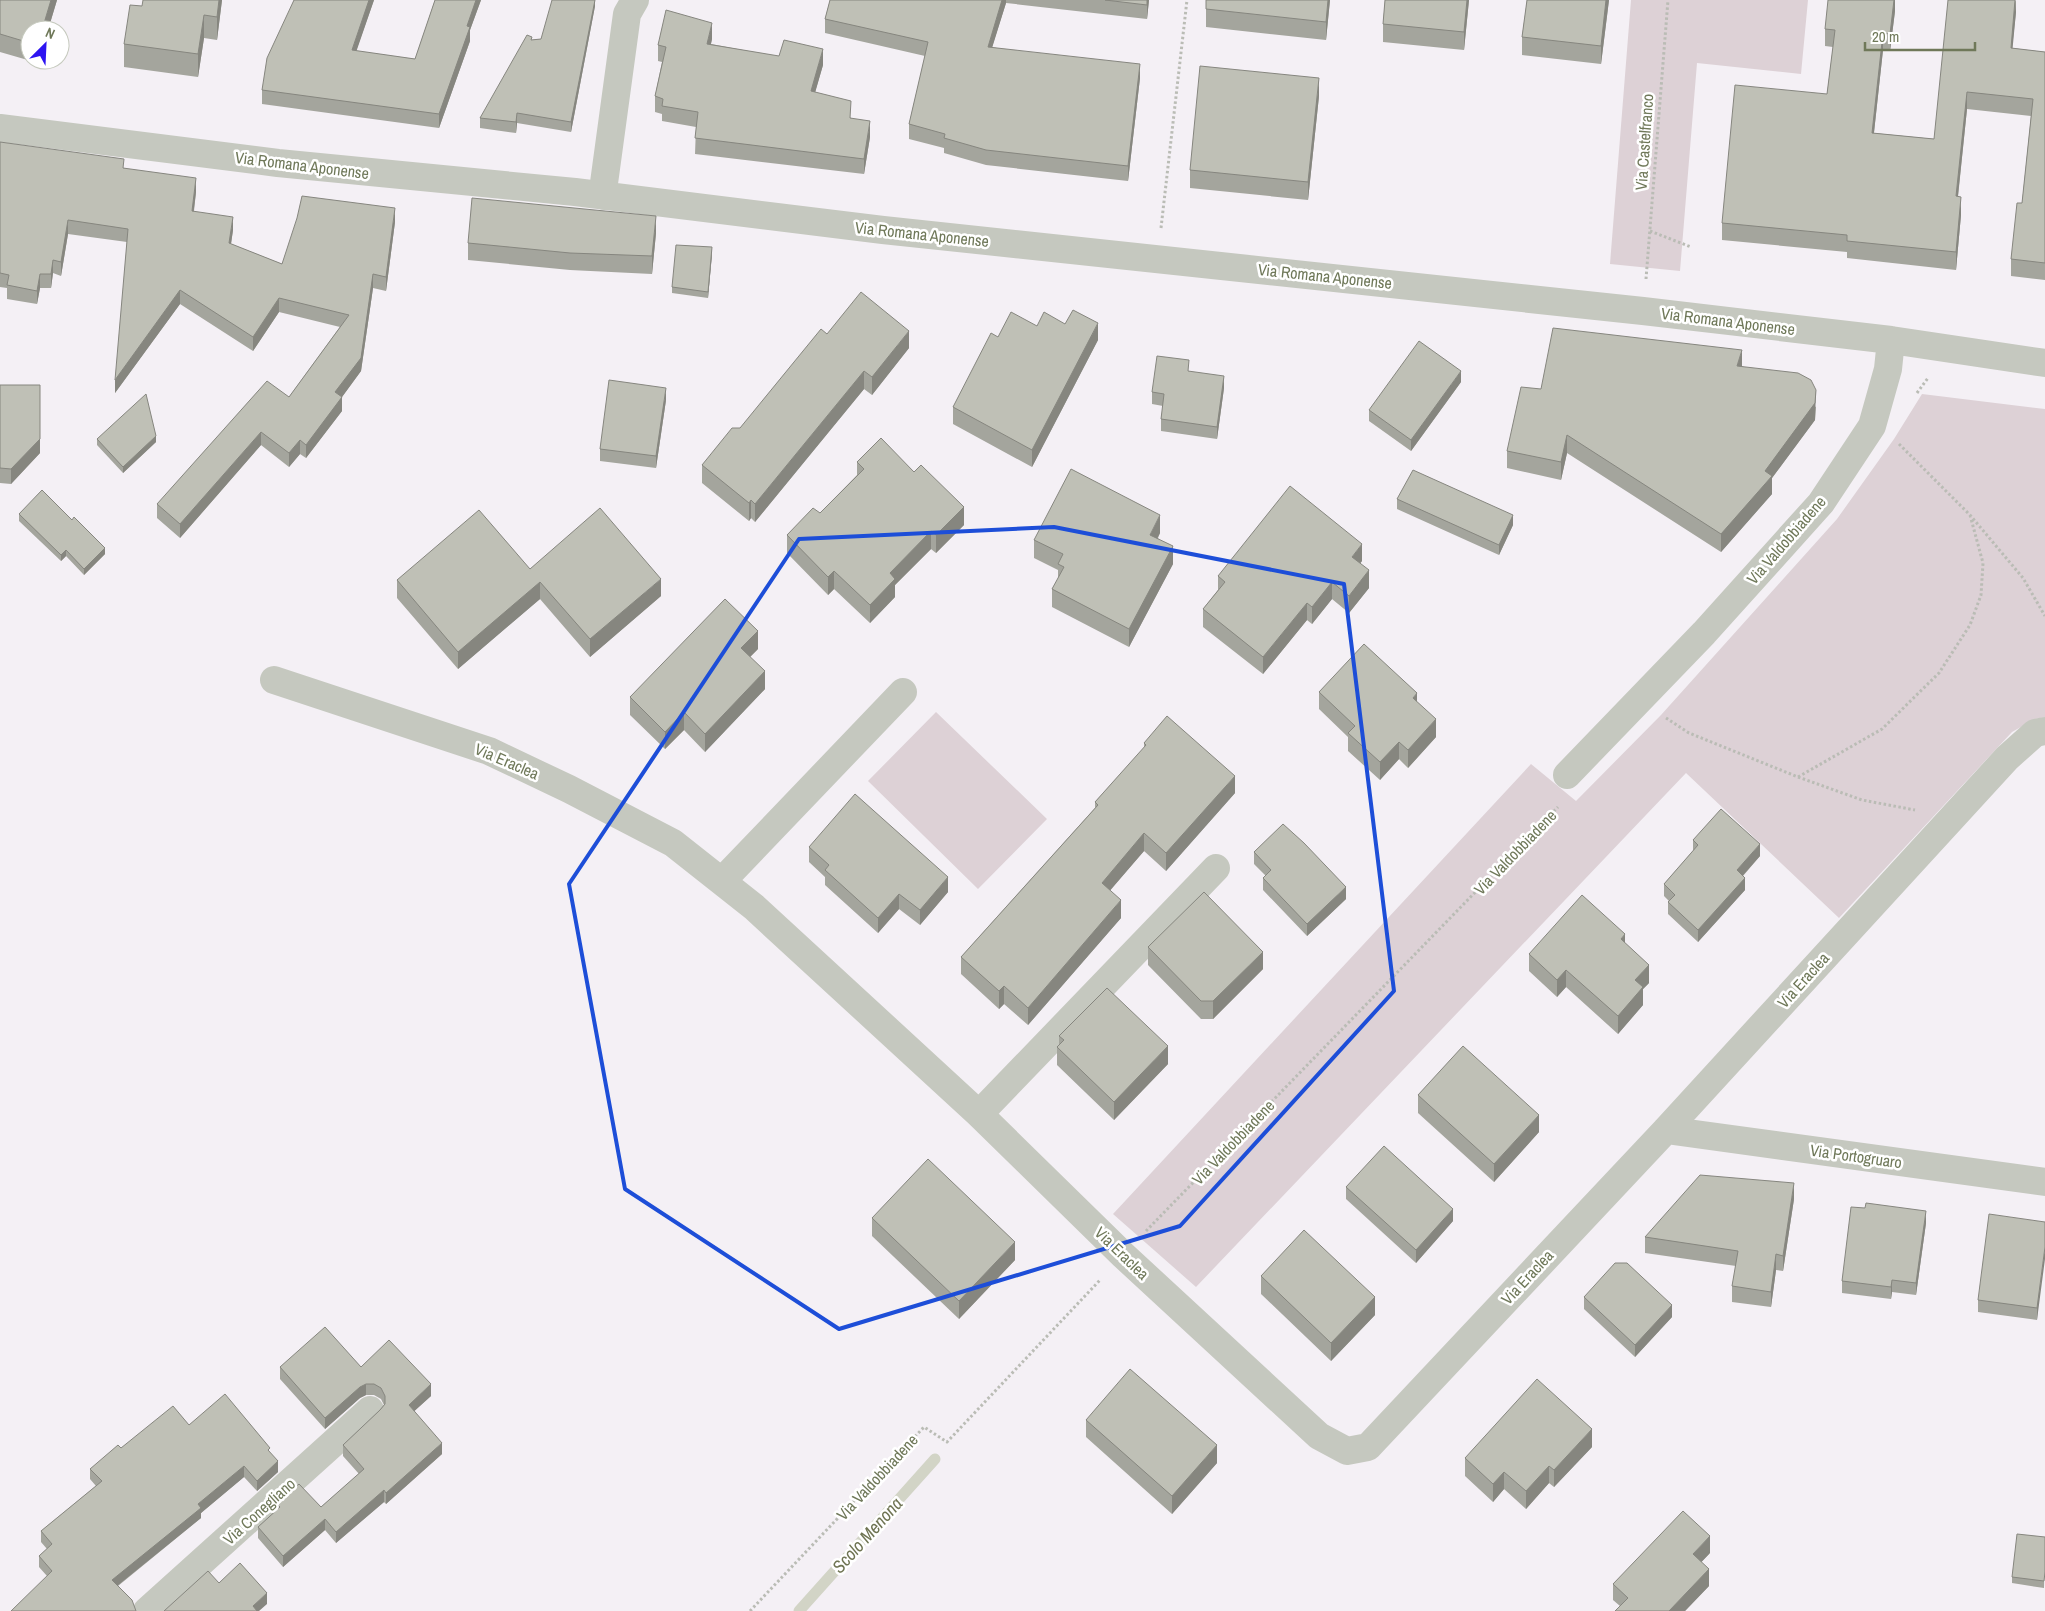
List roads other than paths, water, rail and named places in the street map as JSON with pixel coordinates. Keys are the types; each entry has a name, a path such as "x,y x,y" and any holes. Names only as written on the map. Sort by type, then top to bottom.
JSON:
{"street":[{"path":"604,196 604,183 627,14 635,0"},
{"name":"Via Romana Aponense","path":"0,128 278,163 604,196 883,230 1644,311 1891,340 2045,363"},
{"name":"Via Valdobbiadene","path":"1566,788 1697,639 1821,503 1872,426 1888,369 1891,340"},
{"name":"Via Eraclea","path":"274,680 489,752 569,789 673,843 754,907 979,1114 1123,1255 1320,1436 1347,1451 1368,1446 1666,1130 2007,758 2036,733 2045,731"},
{"path":"722,880 904,692"},
{"path":"979,1114 1216,868"},
{"name":"Via Portogruaro","path":"1666,1130 2045,1182"},
{"name":"Via Conegliano","path":"147,1611 370,1410"}],"waterway":[{"name":"Scolo Menona","path":"799,1611 935,1459"}]}
